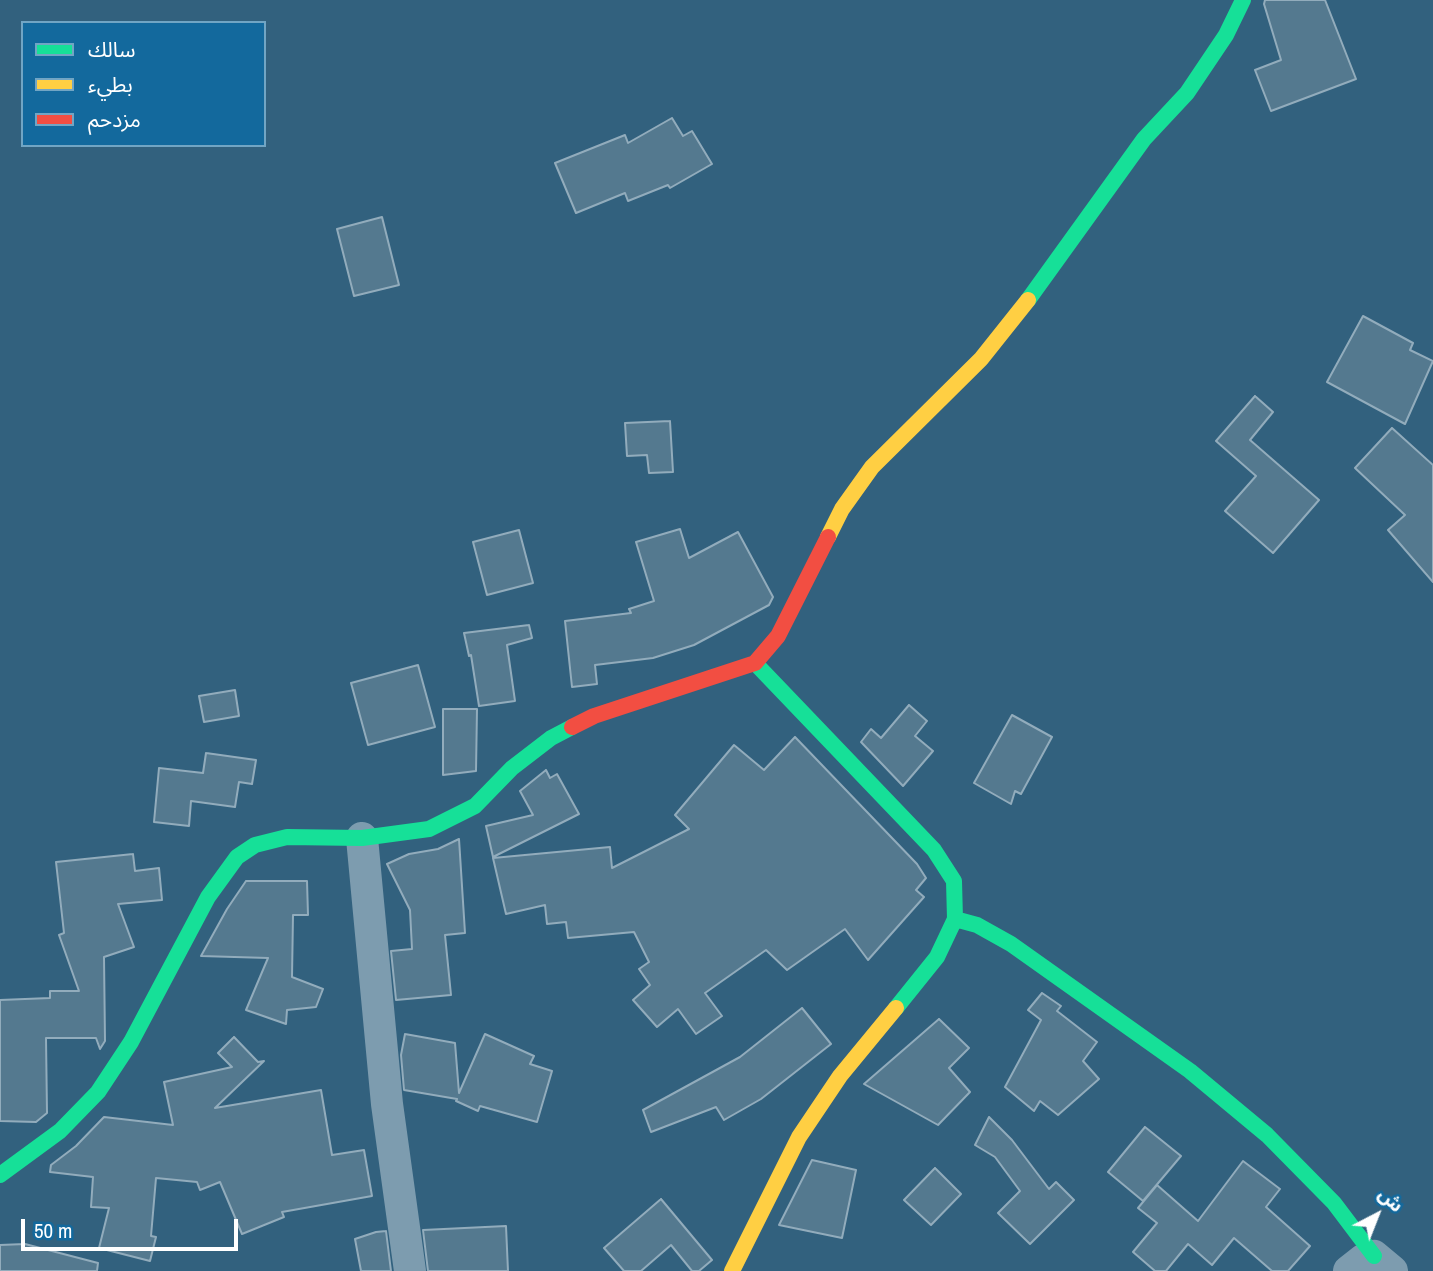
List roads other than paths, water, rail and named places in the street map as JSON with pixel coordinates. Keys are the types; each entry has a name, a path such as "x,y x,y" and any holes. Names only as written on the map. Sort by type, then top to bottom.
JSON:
{"street":[{"path":"0,1175 60,1131 98,1092 131,1042 208,897 237,858 256,845 287,837 362,838 429,829 475,806 512,768 551,738 594,716 755,663 778,636 842,509 872,467 981,359 1144,139 1187,93 1226,35 1243,0"},
{"path":"732,1271 799,1137 840,1076 937,957 955,919 954,881 934,850 755,663"},
{"path":"362,838 387,1104 410,1271"},
{"path":"955,919 977,925 1011,944 1190,1071 1267,1135 1334,1203 1371,1266"}]}
